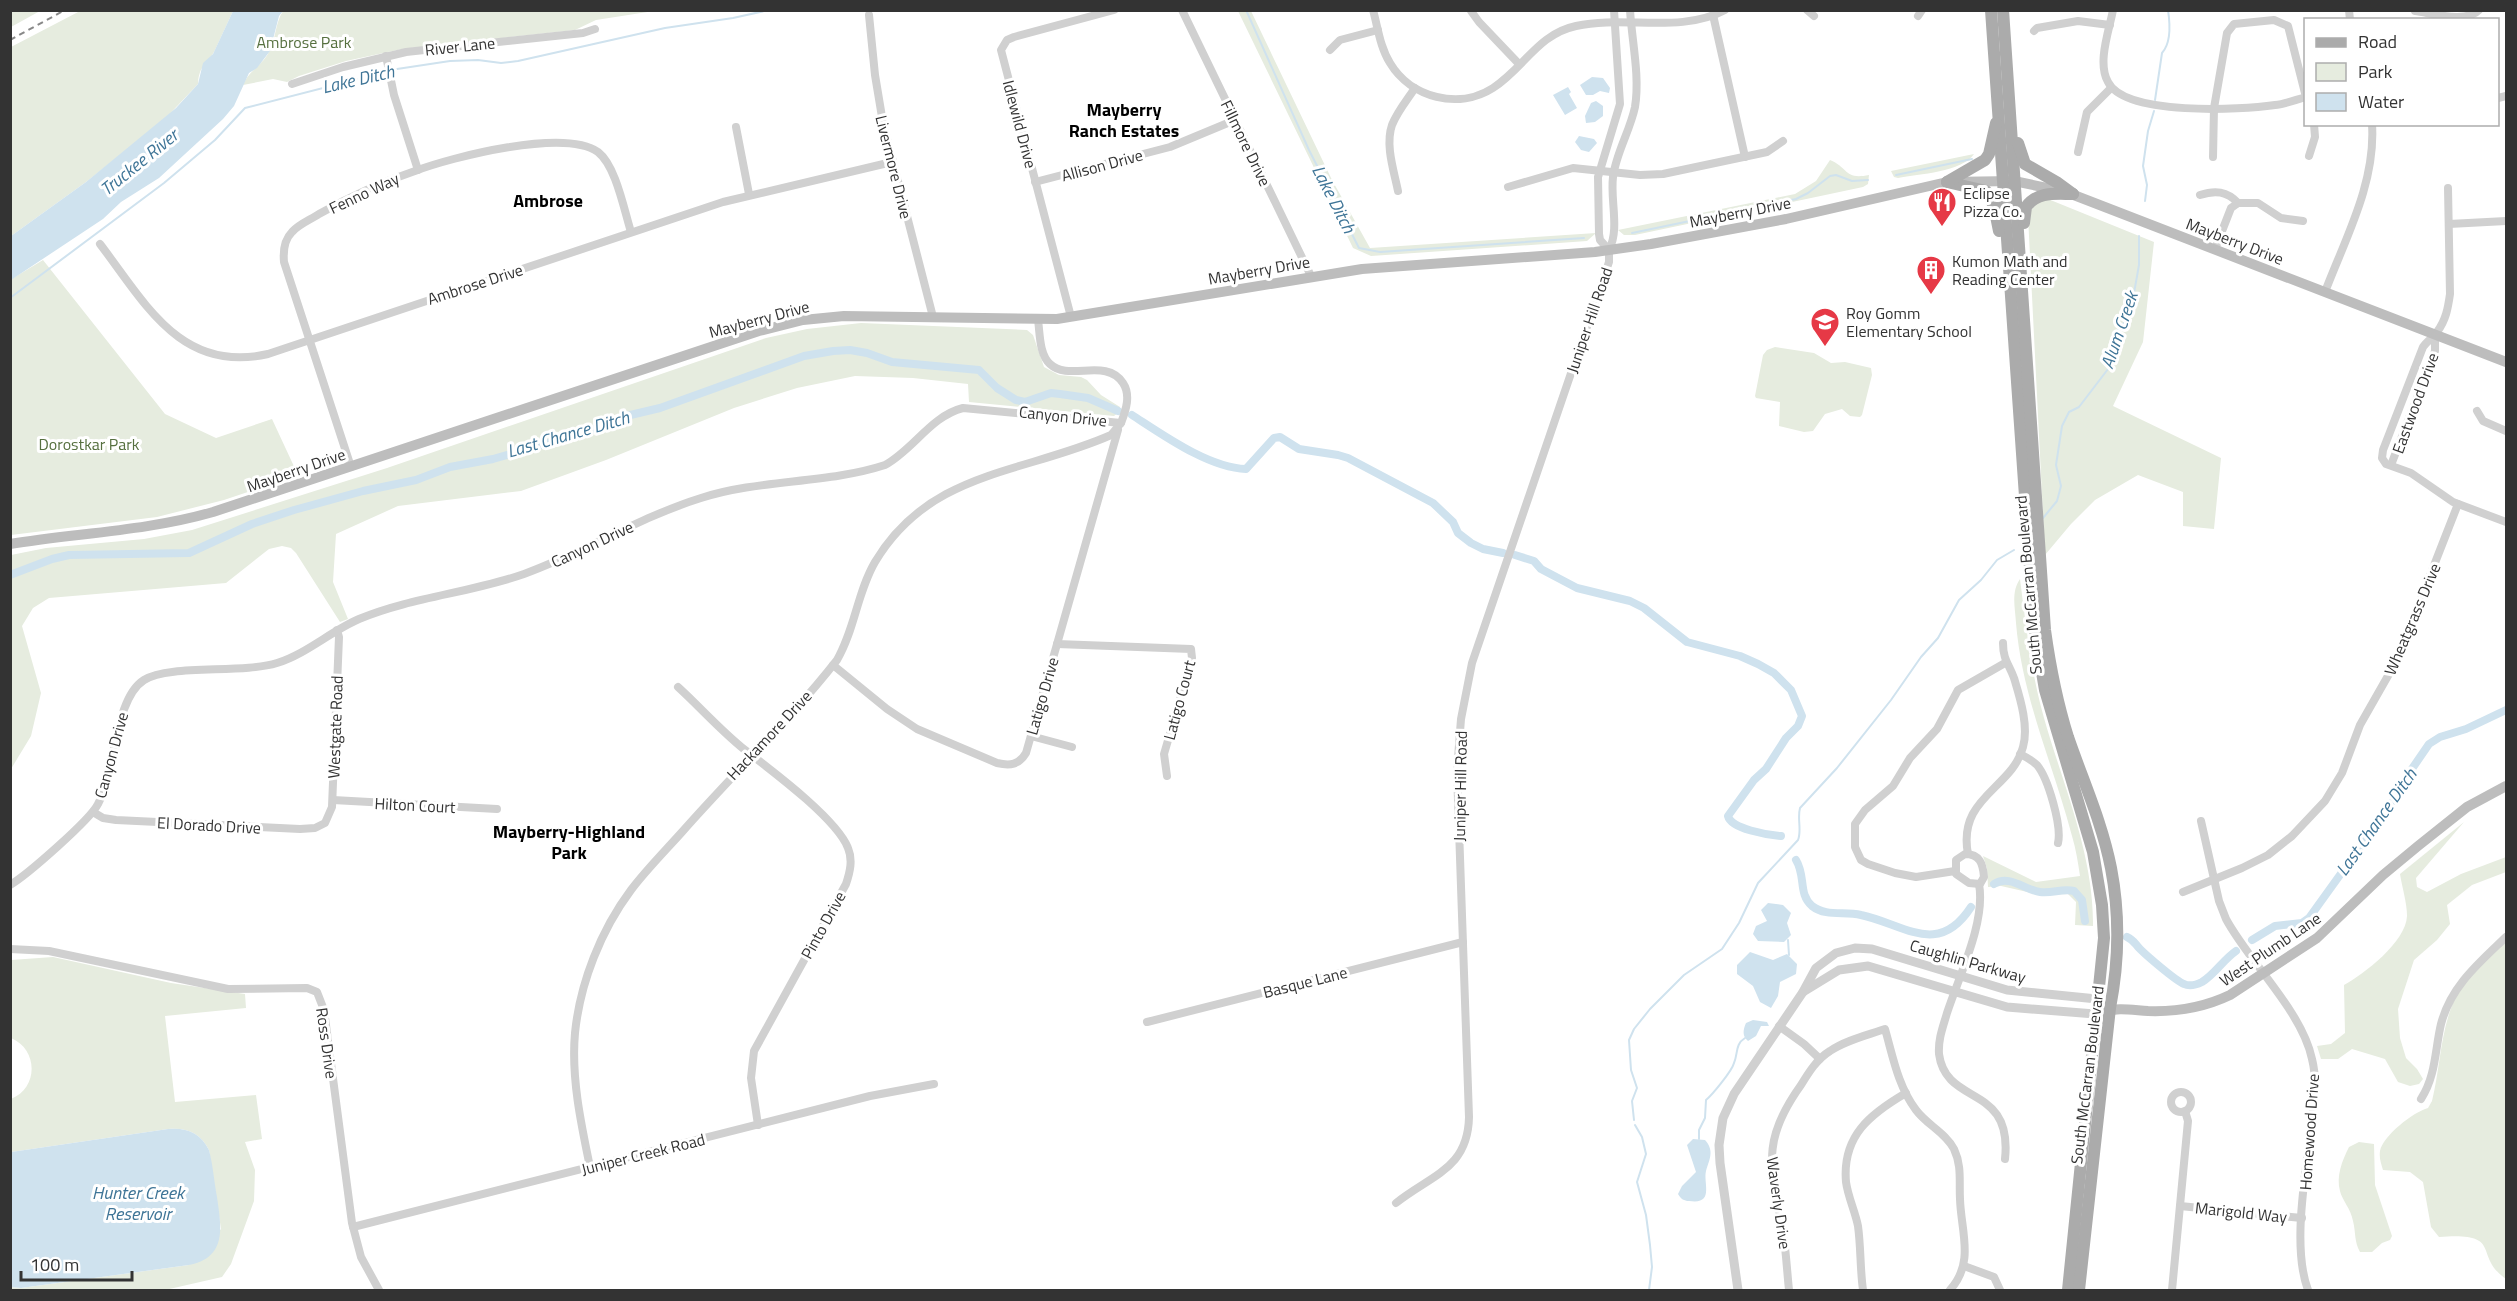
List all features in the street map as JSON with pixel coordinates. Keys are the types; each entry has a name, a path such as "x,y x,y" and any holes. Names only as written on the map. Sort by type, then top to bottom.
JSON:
{"main road":[{"name":"South McCarran Boulevard","path":"1991,10 2005,118"},
{"name":"South McCarran Boulevard","path":"2003,10 2008,181 2008,281 2031,597 2039,658 2053,719 2093,852 2102,905 2103,946 2068,1290"},
{"path":"1947,182 1985,160 1989,154 1991,139 2005,118"},
{"path":"2005,118 2025,164 2073,194"},
{"name":"South McCarran Boulevard","path":"2008,181 2022,279 2042,594 2048,654 2068,737 2103,838 2115,893 2118,956 2110,1008 2079,1290"},
{"name":"Mayberry Drive","path":"10,544 184,520 232,507 781,325 844,316 1038,320 1071,317 1311,276 1379,267 1609,250 1786,219 1947,182 2008,181 2073,194 2506,362"},
{"path":"1947,182 1986,191 1990,195 2008,281"},
{"path":"2022,279 2026,207 2043,195 2073,194"},
{"path":"2015,375 2029,374"},
{"name":"West Plumb Lane","path":"2110,1008 2165,1011 2200,1007 2230,995 2317,938 2383,875 2453,817 2484,796 2506,786"},
{"name":"Caughlin Parkway","path":"2095,1014 2110,1008 2108,1004 2097,999"}],"street":[{"name":"Idlewild Drive","path":"1071,317 1002,55 1003,44 1014,37 1114,10"},
{"name":"Fillmore Drive","path":"1182,10 1311,276"},
{"path":"1373,10 1388,60 1403,80 1438,98 1471,98 1494,87 1544,39 1579,25 1685,21 1725,10"},
{"path":"1609,250 1600,240 1597,192 1600,171 1620,104 1614,10"},
{"name":"Juniper Hill Road","path":"1396,1203 1448,1166 1457,1158 1467,1141 1469,1117 1457,771 1459,733 1472,663 1609,262 1609,250 1614,238 1612,202 1614,172 1636,99 1630,10"},
{"path":"2113,10 2104,73 2111,88 2118,94 2132,100 2180,108 2274,105 2304,98"},
{"path":"2415,11 2471,16 2479,10"},
{"path":"1471,11 1520,64"},
{"name":"Livermore Drive","path":"869,15 877,93 892,162 933,317"},
{"path":"1713,15 1745,157"},
{"path":"2034,32 2037,28 2067,21 2110,25"},
{"path":"2213,157 2214,108 2227,33 2230,28 2239,22 2278,21 2288,26 2304,89"},
{"name":"River Lane","path":"292,84 386,56 595,29"},
{"path":"1330,50 1340,40 1378,30"},
{"path":"386,56 389,76 418,170"},
{"path":"1398,191 1390,152 1390,134 1395,119 1415,88"},
{"path":"2078,152 2087,112 2111,88"},
{"name":"Allison Drive","path":"1035,182 1170,147 1235,120"},
{"path":"2309,156 2315,137 2313,126"},
{"path":"2325,292 2365,187 2372,154 2372,126"},
{"path":"736,128 749,194"},
{"path":"1508,187 1564,169 1581,167 1600,171 1663,174 1767,152 1784,141"},
{"name":"Fenno Way","path":"351,467 284,261 284,245 287,237 300,225 338,203 418,170 462,157 517,146 556,143 582,145 598,152 609,165 631,232"},
{"name":"Ambrose Drive","path":"100,244 161,323 180,340 220,357 249,358 268,354 749,194 892,162"},
{"name":"Eastwood Drive","path":"2435,335 2435,351 2391,465 2383,461 2383,450 2423,347 2445,320 2450,294 2448,188"},
{"path":"2200,195 2219,192 2231,196 2238,203"},
{"path":"2216,249 2231,208 2238,203 2258,203 2281,218 2303,220"},
{"path":"2449,225 2506,221"},
{"name":"Canyon Drive","path":"10,885 93,812 109,775 127,699 142,681 167,673 264,666 290,657 337,630 389,609 525,574 642,520 703,497 885,465 906,450 933,425 958,409 977,407 1120,423 1125,412 1127,392 1120,379 1102,371 1062,369 1051,365 1044,357 1038,320"},
{"path":"2477,411 2483,421 2506,431"},
{"name":"Latigo Drive","path":"833,665 887,709 917,729 979,756 1005,765 1015,764 1023,757 1031,736 1120,423"},
{"name":"Hackamore Drive","path":"590,1167 581,1123 574,1056 577,1016 592,963 609,927 632,889 833,665 850,635 874,564 891,538 912,517 930,502 958,488 1111,435 1120,423"},
{"path":"2391,465 2411,473 2435,491 2458,504 2506,522"},
{"name":"Wheatgrass Drive","path":"2183,892 2242,868 2281,846 2306,823 2332,792 2342,773 2360,725 2397,660 2458,504"},
{"name":"Westgate Road","path":"325,823 331,812 333,800 339,637 337,630"},
{"path":"1968,854 1966,834 1972,815 2020,754 2025,727 2014,678 2006,663 2003,643"},
{"name":"Latigo Court","path":"1057,644 1191,649 1192,657 1164,754 1167,776"},
{"path":"1955,871 1916,877 1868,864 1857,853 1854,841 1855,824 1864,810 1893,786 1910,758 1937,729 1958,690 2006,663"},
{"name":"Pinto Drive","path":"678,687 833,827 849,849 850,866 846,884 754,1051 751,1078 758,1125"},
{"path":"1031,736 1072,747"},
{"path":"2020,754 2037,765 2043,775 2058,823 2058,843"},
{"name":"Hilton Court","path":"333,800 498,809"},
{"name":"El Dorado Drive","path":"93,812 110,819 300,830 315,828 325,823"},
{"name":"Homewood Drive","path":"2202,821 2222,910 2230,927 2301,1029 2312,1055 2315,1070 2315,1095 2300,1259 2308,1290"},
{"path":"1979,884 1973,885 1960,878 1955,871 1956,860 1968,854 1975,856 1982,864 1984,877 1979,884 1979,914 1940,1035 1941,1062 1952,1081 1984,1100 1999,1116 2006,1135 2006,1159"},
{"path":"2421,1099 2430,1086 2441,1025 2451,997 2468,974 2506,937"},
{"name":"Basque Lane","path":"1146,1022 1463,942"},
{"name":"Caughlin Parkway","path":"1738,1290 1720,1163 1723,1118 1734,1094 1803,992 1820,962 1836,953 1855,948 1881,951 2007,990 2097,999"},
{"name":"Ross Drive","path":"10,949 48,951 228,989 307,988 317,992 324,1010 353,1227 361,1257 379,1290"},
{"name":"Caughlin Parkway","path":"1803,992 1839,970 1860,965 1877,967 2007,1007 2095,1014"},
{"path":"1779,1026 1820,1059"},
{"name":"Waverly Drive","path":"1789,1290 1784,1239 1772,1173 1772,1143 1786,1106 1820,1059 1841,1045 1886,1029 1897,1073 1906,1093"},
{"name":"Juniper Creek Road","path":"353,1227 870,1096 934,1084"},
{"path":"1863,1290 1857,1224 1846,1181 1847,1160 1852,1142 1862,1125 1880,1109 1906,1093 1923,1118 1949,1142 1958,1160 1966,1245 1964,1266 1950,1290"},
{"path":"2172,1290 2188,1121 2186,1111"},
{"name":"Marigold Way","path":"2180,1206 2302,1218"},
{"path":"1964,1266 1994,1277 2000,1290"}],"green space":[{"path":"11,10 40,10 40,11 11,27"},
{"path":"80,11 233,11 215,50 202,68 198,84 163,121 86,182 11,236 11,47"},
{"name":"Ambrose Park","path":"283,11 654,11 596,20 575,30 402,49 346,61 287,82 273,79 243,85 269,52"},
{"path":"1238,11 1251,11 1332,180 1370,248 1596,233 1587,241 1371,256 1353,248"},
{"path":"1974,154 1960,165 1939,171 1898,178 1894,177 1891,171"},
{"path":"1830,160 1851,175 1869,175 1868,184 1863,187 1635,235 1624,235 1618,230 1795,194 1816,181"},
{"path":"2048,199 2154,242 2143,342 2113,406 2221,458 2214,529 2183,526 2183,492 2138,475 2095,500 2045,555 2028,216 2035,203"},
{"name":"Dorostkar Park","path":"43,260 165,414 216,438 272,419 298,475 224,500 157,517 11,535 10,280"},
{"path":"861,323 1027,330 1033,335 1044,367 1059,375 1081,377 1087,380 1101,395 1120,407 1119,412 1114,416 969,402 968,384 913,378 855,376 797,388 734,408 606,460 521,491 398,506 336,534 333,582 348,619 340,622 296,553 291,548 282,546 269,549 226,583 49,598 33,608 22,626 41,693 31,736 11,769 11,555 46,548 144,539 192,530 387,468 766,338 807,329"},
{"path":"1775,347 1814,353 1831,363 1845,362 1871,368 1872,375 1862,415 1860,417 1850,416 1842,409 1825,414 1813,431 1804,432 1779,426 1780,402 1755,396 1763,355 1767,350"},
{"path":"2020,579 2029,649 2039,701 2083,847 2092,899 2093,926 2075,925 2076,902 2068,894 2041,895 2001,886 1988,887 1987,868 1983,856 2036,882 2080,876 2064,809 2031,704 2019,650 2014,605 2015,589"},
{"path":"2464,822 2416,878 2417,887 2427,892 2461,874 2506,857 2506,872 2472,885 2447,905 2450,924 2437,940 2414,960 2398,1009 2400,1038 2406,1058 2423,1079 2419,1084 2410,1086 2398,1082 2385,1059 2352,1049 2338,1059 2321,1059 2317,1046 2331,1044 2345,1033 2344,985 2383,956 2400,936 2405,926 2407,911 2400,874"},
{"path":"2506,942 2506,1279 2490,1262 2480,1242 2473,1238 2459,1236 2439,1237 2431,1227 2423,1182 2410,1172 2383,1170 2380,1151 2382,1145 2400,1125 2428,1108 2432,1101 2446,1023 2457,994 2475,971"},
{"path":"53,957 171,983 245,994 246,1008 165,1016 175,1102 256,1095 262,1139 245,1142 255,1170 254,1201 231,1264 222,1277 165,1290 11,1290 10,1287 21,1288 189,1265 221,1229 209,1150 202,1139 187,1130 168,1129 11,1152 11,1099 27,1086 32,1068 26,1051 20,1043 11,1038 11,960"},
{"path":"2359,1142 2374,1144 2375,1185 2392,1236 2390,1240 2382,1243 2372,1252 2360,1252 2358,1248 2352,1217 2339,1185 2340,1169 2346,1152 2349,1147"}],"water":[{"name":"Truckee River","path":"233,11 283,11 279,16 270,51 257,68 249,73 234,106 159,178 121,202 103,219 11,280 11,236 86,182 176,108 198,84 203,63 213,54"},
{"path":"1592,77 1603,78 1610,88 1609,93 1600,91 1593,95 1586,95 1580,85"},
{"path":"1568,87 1571,92 1569,94 1577,108 1565,115 1553,95"},
{"path":"1596,101 1603,106 1603,116 1595,122 1586,123 1585,116 1591,103"},
{"path":"1579,136 1594,139 1597,143 1589,152 1581,150 1575,142"},
{"path":"1768,903 1783,905 1791,913 1787,923 1791,935 1784,942 1758,941 1753,934 1756,926 1767,921 1761,910"},
{"path":"1750,952 1773,960 1787,954 1797,964 1796,974 1780,982 1778,996 1771,1008 1760,1002 1753,986 1737,974 1737,965"},
{"path":"1753,1020 1767,1022 1769,1026 1761,1026 1756,1036 1748,1041 1744,1035 1744,1028 1746,1023"},
{"name":"Hunter Creek Reservoir","path":"168,1129 192,1132 202,1139 209,1150 219,1208 220,1229 216,1248 210,1255 202,1261 189,1265 21,1288 11,1287 11,1152"},
{"path":"1693,1139 1705,1140 1711,1152 1705,1176 1705,1196 1702,1200 1687,1201 1678,1194 1682,1186 1696,1172 1687,1145"}],"waterway":[{"name":"Lake Ditch","path":"10,298 164,183 215,140 245,108 397,69 450,61 478,60 501,63 518,61 665,28 769,10"},
{"name":"Lake Ditch","path":"1246,10 1309,150 1359,248 1380,252 1584,238"},
{"path":"2155,100 2162,53 2169,38 2168,10"},
{"path":"2145,201 2147,185 2143,166 2148,131 2154,111"},
{"name":"Lake Ditch","path":"1896,175 1972,159"},
{"name":"Lake Ditch","path":"1632,233 1796,199 1830,176 1836,175 1852,181 1868,180"},
{"name":"Alum Creek","path":"2043,518 2057,501 2061,486 2056,465 2062,426 2069,412 2079,407 2108,369 2107,357 2110,347 2116,340 2117,331 2124,323 2134,293 2139,265 2139,236"},
{"name":"Last Chance Ditch","path":"10,575 69,555 189,553 252,524 294,510 363,491 416,480 450,467 493,459 593,430 622,417 660,408 804,356 833,351 850,350 867,353 892,362 979,370 997,388 1016,400 1025,402 1051,393 1088,398 1118,411"},
{"name":"Last Chance Ditch","path":"1132,415 1202,457 1232,467 1246,469 1274,438 1280,437 1299,449 1348,458 1433,503 1453,522 1458,533 1471,543 1483,549 1503,553"},
{"path":"1634,1120 1632,1101 1637,1088 1631,1070 1629,1040 1634,1029 1650,1009 1684,975 1722,949 1739,923 1758,883 1798,840 1800,808 1837,768 1891,700 1921,657 1938,638 1959,600 1981,580 1997,560 2014,550"},
{"name":"Last Chance Ditch","path":"1515,555 1534,561 1541,569 1577,588 1630,601 1644,608 1687,642 1740,656 1758,664 1774,673 1791,690 1802,716 1798,726 1786,738 1766,769 1754,780 1728,816 1731,821 1743,828 1781,836"},
{"name":"Last Chance Ditch","path":"2252,940 2275,926 2302,923 2309,918 2399,793 2405,779 2429,744 2440,737 2466,729 2506,710"},
{"name":"Last Chance Ditch","path":"1796,860 1808,901 1817,909 1829,913 1861,915 1920,934 1933,934 1946,931 1959,922 1971,907"},
{"name":"Last Chance Ditch","path":"1994,884 2000,881 2011,882 2040,892 2074,891 2082,900 2085,921"},
{"name":"Last Chance Ditch","path":"2127,937 2168,973 2188,985 2202,982 2236,951"},
{"path":"1788,940 1789,955"},
{"path":"1699,1139 1699,1130 1705,1118 1706,1100 1730,1071 1738,1046 1745,1038"},
{"path":"1635,1125 1642,1137 1646,1154 1637,1182 1646,1215 1650,1245 1652,1267 1649,1290"}],"railway":[{"path":"10,40 65,10"}],"place":[{"name":"Eclipse Pizza Co.","path":"1942,228"},
{"name":"Kumon Math and Reading Center","path":"1931,296"},
{"name":"Roy Gomm Elementary School","path":"1825,348"}],"district":[{"name":"Mayberry Ranch Estates","path":"1124,119"},
{"name":"Ambrose","path":"548,200"},
{"name":"Mayberry-Highland Park","path":"569,841"}]}
